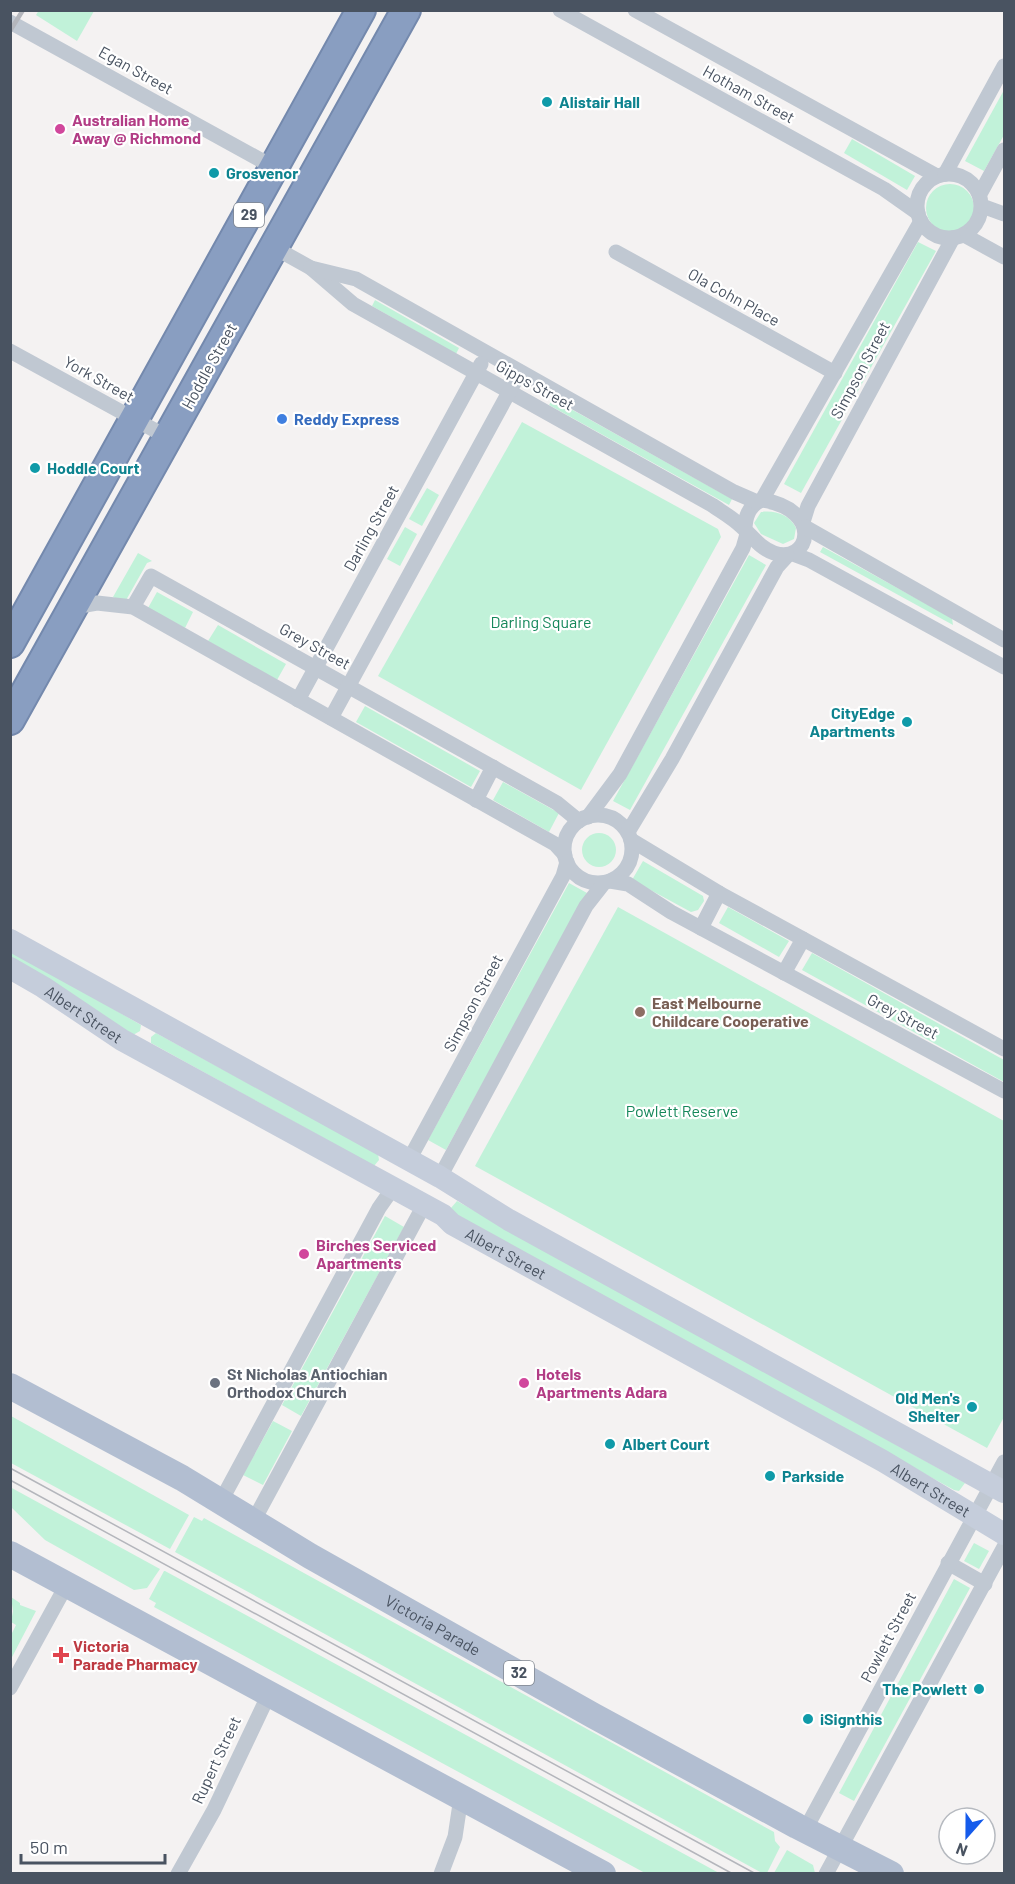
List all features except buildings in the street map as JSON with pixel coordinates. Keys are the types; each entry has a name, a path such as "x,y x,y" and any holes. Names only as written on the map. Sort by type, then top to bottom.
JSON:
{"highway":[{"name":"29","path":"10,643 136,420 361,10"},
{"name":"Hoddle Street","path":"10,720 406,10"}],"main road":[{"name":"Victoria Parade","path":"10,1386 221,1501 363,1586 805,1830 891,1874"},
{"path":"10,1554 603,1874"}],"street":[{"name":"Hotham Street","path":"560,10 884,189 920,217"},
{"name":"Hotham Street","path":"635,10 941,175"},
{"name":"Egan Street","path":"10,22 275,168"},
{"path":"1005,66 941,175 920,191 920,217 934,234 958,236 1005,257"},
{"path":"958,236 977,223 981,200 1005,150"},
{"path":"941,175 966,178 981,200 1005,214"},
{"name":"Simpson Street","path":"760,501 835,373 920,217"},
{"name":"Simpson Street","path":"804,524 808,506 958,236"},
{"name":"Gipps Street","path":"275,248 311,268 353,304 712,505 746,532"},
{"name":"Ola Cohn Place","path":"616,252 835,373"},
{"name":"Gipps Street","path":"311,268 348,277 364,284 734,492 760,501"},
{"path":"353,304 364,284"},
{"name":"York Street","path":"10,351 169,438"},
{"name":"Darling Street","path":"298,700 487,353"},
{"path":"331,718 520,372"},
{"path":"532,404 543,384"},
{"path":"566,859 567,836 600,804 620,774 743,549 747,514 760,501 787,507 804,524 1002,638 987,657"},
{"path":"254,1520 586,906 607,882 619,876 631,860 629,836 777,567 804,540 804,524"},
{"path":"746,532 765,548 809,560 1005,667"},
{"name":"Grey Street","path":"133,607 151,576 349,685 583,819"},
{"path":"74,607 97,603 133,607 555,844 581,879 607,882"},
{"path":"476,800 493,767"},
{"path":"583,819 610,818 629,836"},
{"name":"Grey Street","path":"629,836 719,893 1005,1049"},
{"name":"Simpson Street","path":"409,1160 563,876 566,859"},
{"name":"Grey Street","path":"607,882 628,884 701,928 1005,1091"},
{"path":"701,928 719,893"},
{"path":"784,973 802,939"},
{"name":"Albert Street","path":"10,940 440,1177 509,1220 998,1489"},
{"name":"Albert Street","path":"10,968 138,1049 375,1176 443,1215 452,1224 891,1466 1005,1534"},
{"path":"138,1049 153,1020"},
{"path":"221,1501 378,1208 409,1160"},
{"name":"Powlett Street","path":"805,1830 974,1517 998,1489 1005,1462"},
{"path":"826,1874 1005,1547"},
{"path":"948,1563 985,1584"},
{"path":"10,1688 67,1584"},
{"name":"Rupert Street","path":"178,1874 214,1810 269,1694"},
{"path":"441,1874 455,1837 461,1797"}],"green space":[{"path":"39,10 94,11 77,41 36,15"},
{"path":"1004,90 1004,135 984,171 965,161"},
{"path":"852,139 915,176 907,190 844,153"},
{"path":"950,184 967,191 974,208 967,225 950,232 933,225 926,208 933,191"},
{"path":"918,242 936,251 801,493 784,484"},
{"path":"375,300 459,348 456,354 372,306"},
{"path":"553,399 732,499 729,505 549,405"},
{"name":"Darling Square","path":"522,422 718,529 721,537 581,790 378,676"},
{"path":"427,488 439,495 422,526 409,519"},
{"path":"761,512 777,513 790,520 796,528 794,539 783,544 761,534 754,523"},
{"path":"405,527 417,534 400,566 387,559"},
{"path":"823,547 952,618 953,625 820,552"},
{"path":"138,553 152,561 147,563 125,602 113,597"},
{"path":"749,555 766,565 630,810 613,801"},
{"path":"157,592 193,612 185,628 148,608"},
{"path":"218,625 286,664 277,680 208,641"},
{"path":"365,706 480,771 471,787 356,722"},
{"path":"503,782 559,813 549,832 493,800"},
{"path":"599,833 611,838 616,850 611,862 599,867 587,862 582,850 587,838"},
{"path":"643,861 703,896 704,901 698,910 691,912 632,880"},
{"path":"569,883 587,893 446,1150 428,1140"},
{"name":"Powlett Reserve","path":"618,907 1004,1121 1004,1417 987,1448 475,1166"},
{"path":"728,907 789,941 779,957 719,923"},
{"path":"10,949 141,1025 140,1031 133,1035 11,958"},
{"path":"812,953 1004,1060 1004,1082 802,970"},
{"path":"156,1033 378,1154 379,1160 374,1166 151,1043 151,1037"},
{"path":"457,1201 965,1483 959,1491 954,1490 455,1215 451,1208"},
{"path":"385,1216 404,1227 301,1416 282,1405"},
{"path":"11,1416 189,1515 170,1549 11,1463"},
{"path":"273,1421 292,1431 263,1485 243,1475"},
{"path":"10,1487 160,1569 147,1588 134,1590 45,1540 11,1507"},
{"path":"194,1517 202,1521 204,1518 774,1832 775,1841 780,1847 767,1873 762,1873 175,1552"},
{"path":"974,1543 989,1551 979,1569 964,1561"},
{"path":"164,1571 719,1873 645,1873 154,1607 156,1603 149,1599"},
{"path":"954,1579 970,1588 854,1801 839,1793"},
{"path":"11,1597 20,1605 36,1611 11,1659 11,1635 16,1625 11,1622 13,1611"},
{"path":"787,1850 813,1865 815,1873 774,1873"}],"tram line":[{"path":"10,1468 756,1874"},
{"path":"10,1480 733,1874"}],"railway":[{"path":"10,31 23,10"}],"place":[{"name":"Alistair Hall","path":"547,102"},
{"name":"Australian Home Away @ Richmond","path":"60,129"},
{"name":"Grosvenor","path":"214,173"},
{"name":"Reddy Express","path":"282,419"},
{"name":"Hoddle Court","path":"35,468"},
{"name":"CityEdge Apartments","path":"907,722"},
{"name":"East Melbourne Childcare Cooperative","path":"640,1012"},
{"name":"Birches Serviced Apartments","path":"304,1254"},
{"name":"St Nicholas Antiochian Orthodox Church","path":"215,1383"},
{"name":"Hotels Apartments Adara","path":"524,1383"},
{"name":"Old Men's Shelter","path":"972,1407"},
{"name":"Albert Court","path":"610,1444"},
{"name":"Parkside","path":"770,1476"},
{"name":"Victoria Parade Pharmacy","path":"61,1655"},
{"name":"The Powlett","path":"979,1689"},
{"name":"iSignthis","path":"808,1719"}]}
